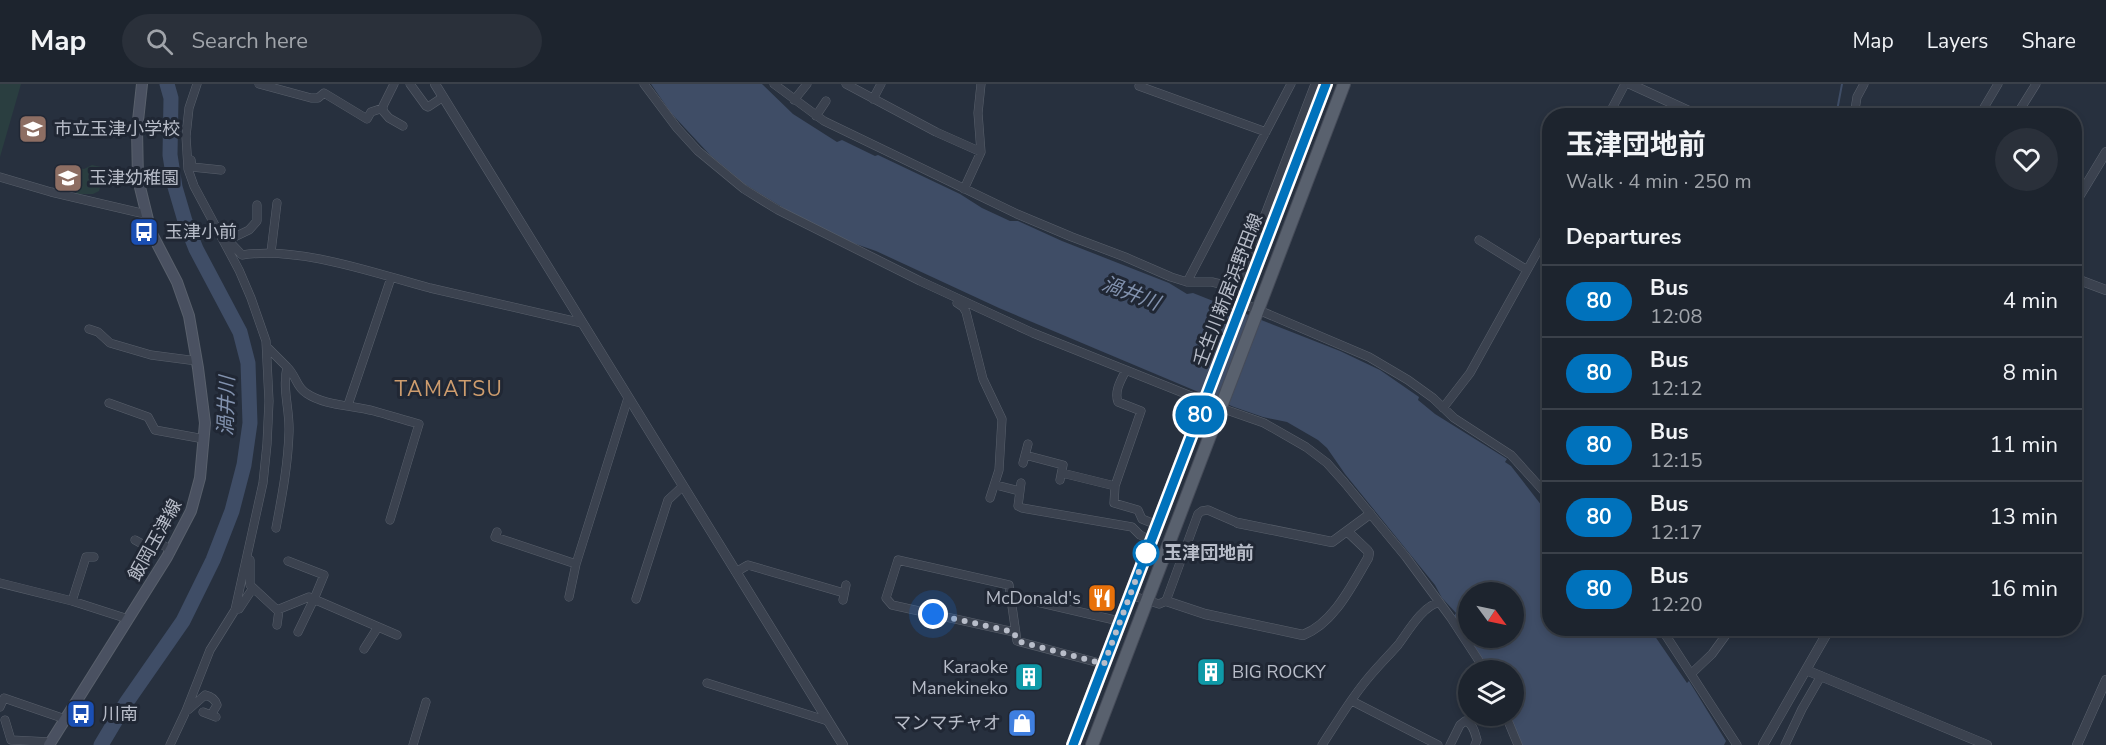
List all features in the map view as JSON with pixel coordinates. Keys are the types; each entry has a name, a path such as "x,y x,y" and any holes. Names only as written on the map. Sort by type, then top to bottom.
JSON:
{"main road":[{"name":"飯岡玉津線","path":"50,744 171,550 199,490 204,439 203,404 197,360 184,297 151,232 138,179 136,160 142,84"},
{"name":"壬生川新居浜野田線","path":"1073,745 1326,84"},
{"name":"壬生川新居浜野田線","path":"1092,745 1344,84"}],"street":[{"path":"170,745 210,650 235,610 263,483 269,401 267,347 251,298 226,241 194,186 188,168 186,136 189,108 196,84"},
{"path":"259,84 311,99 318,98 324,93 367,119 371,112 383,108"},
{"path":"394,84 383,111 389,118 404,126"},
{"path":"410,84 426,106 440,89 843,745"},
{"path":"644,84 677,128 698,151 744,189 803,224 1033,333 1222,405 1264,423 1306,447 1327,463 1370,514 1451,618 1478,660"},
{"path":"774,84 816,116 858,139 1072,237 1187,282 1212,282 1237,288 1315,84"},
{"path":"794,100 807,84"},
{"path":"846,84 936,132 981,152"},
{"path":"873,99 881,84"},
{"path":"964,189 981,152 978,113 981,84"},
{"path":"1187,282 1291,84"},
{"path":"1612,108 1625,84"},
{"path":"1630,84 1674,108"},
{"path":"1855,108 1857,97 1864,84"},
{"path":"1984,108 1998,84"},
{"path":"2021,108 2036,84"},
{"path":"1139,86 1266,132"},
{"path":"816,116 826,101"},
{"path":"2082,192 2106,152"},
{"path":"187,154 192,167 221,170"},
{"path":"0,177 62,195 145,214"},
{"path":"271,252 277,203"},
{"path":"226,241 249,230 256,221 258,205"},
{"path":"1479,240 1527,270"},
{"path":"226,241 242,255 271,252 306,257 582,323"},
{"path":"1443,408 1470,373 1542,243"},
{"path":"348,405 391,278"},
{"path":"2082,281 2106,291"},
{"path":"947,294 948,298 963,307 966,312 983,379 1002,415 999,470 996,486 990,498"},
{"path":"1242,305 1369,357 1408,380 1433,398 1454,418 1516,459 1542,489"},
{"path":"89,329 98,332 110,343 151,355 197,360"},
{"path":"267,347 292,372 299,387 306,393 325,401 419,424 390,520"},
{"path":"276,528 286,476 289,434 285,395 287,368"},
{"path":"1126,370 1118,388 1118,402 1141,411 1115,486 1114,503 1138,510 1142,519 1157,525"},
{"path":"569,597 576,564 628,398"},
{"path":"109,403 148,417 155,430 204,439"},
{"path":"1028,444 1024,459 1063,465 1061,476 1115,486"},
{"path":"636,598 668,500 683,486"},
{"path":"996,486 1020,487 1017,502 1022,508 1132,527 1140,535 1151,540"},
{"path":"1166,601 1198,514 1208,510 1238,523 1332,542 1370,514"},
{"path":"1130,595 1159,604 1166,601 1204,614 1303,635 1317,628 1332,614 1368,558 1367,550 1347,531"},
{"path":"497,532 495,537 576,564"},
{"path":"135,540 144,545 156,541 171,550"},
{"path":"248,556 250,560 249,582 279,610"},
{"path":"72,601 86,557 94,557"},
{"path":"1014,632 892,606 886,598 898,560 1009,585 1017,641 1104,664"},
{"path":"288,561 325,571 298,632"},
{"path":"736,572 748,565 845,592"},
{"path":"0,583 72,601 128,619"},
{"path":"235,610 239,609 253,588"},
{"path":"279,610 305,597 397,635"},
{"path":"1037,602 1119,621"},
{"path":"1322,745 1352,700 1426,609 1433,603 1438,603"},
{"path":"277,625 279,610"},
{"path":"363,649 378,627"},
{"path":"1667,636 1737,745"},
{"path":"1692,673 1712,654 1725,636"},
{"path":"1762,745 1825,636"},
{"path":"1806,670 1987,745"},
{"path":"1785,745 1821,676"},
{"path":"2077,745 2106,680"},
{"path":"707,683 828,721"},
{"path":"186,711 205,695 215,700 217,705 210,715"},
{"path":"0,707 4,698 65,719"},
{"path":"1352,700 1438,745"},
{"path":"413,745 426,702"},
{"path":"5,720 11,740 50,744"},
{"path":"1450,745 1460,725 1465,721 1472,726 1477,740 1475,745"},
{"path":"1510,726 1518,745"}],"green space":[{"path":"0,84 21,84 0,157"},
{"path":"92,165 101,167 104,174 99,191 93,194 76,194 78,186 75,183 79,168 84,169"}],"water":[{"path":"651,84 762,84 793,114 837,142 842,140 875,156 878,155 1010,221 1018,221 1169,283 1187,294 1193,293 1340,351 1380,370 1419,397 1418,400 1435,414 1507,459 1505,462 1511,466 1542,506 1542,636 1655,636 1687,683 1689,681 1726,741 1724,745 1522,745 1513,726 1524,726 1524,660 1482,660 1474,648 1524,648 1524,582 1458,582 1458,622 1454,616 1456,613 1442,598 1435,585 1345,474 1327,448 1318,440 1287,422 1234,407 999,308 876,251 847,241 790,212 746,185 710,155 671,113"}],"waterway":[{"name":"渦井川","path":"101,745 126,703 183,621 213,560 232,511 244,465 250,423 248,363 240,332 196,249 175,187 170,155 171,98 167,84"},
{"path":"1838,108 1842,84"}],"bus line":[{"name":"80","path":"1073,745 1326,84"}],"place":[{"name":"市立玉津小学校","path":"33,129"},
{"name":"玉津幼稚園","path":"68,178"},
{"name":"玉津小前","path":"144,232"},
{"name":"玉津団地前","path":"1146,553"},
{"name":"McDonald's","path":"1102,598"},
{"name":"BIG ROCKY","path":"1211,672"},
{"name":"Karaoke Manekineko","path":"1029,677"},
{"name":"川南","path":"81,714"},
{"name":"マンマチャオ","path":"1022,723"}],"district":[{"name":"TAMATSU","path":"449,389"}],"route":[{"path":"933,614 1014,632 1017,641 1104,664 1146,553"}]}
